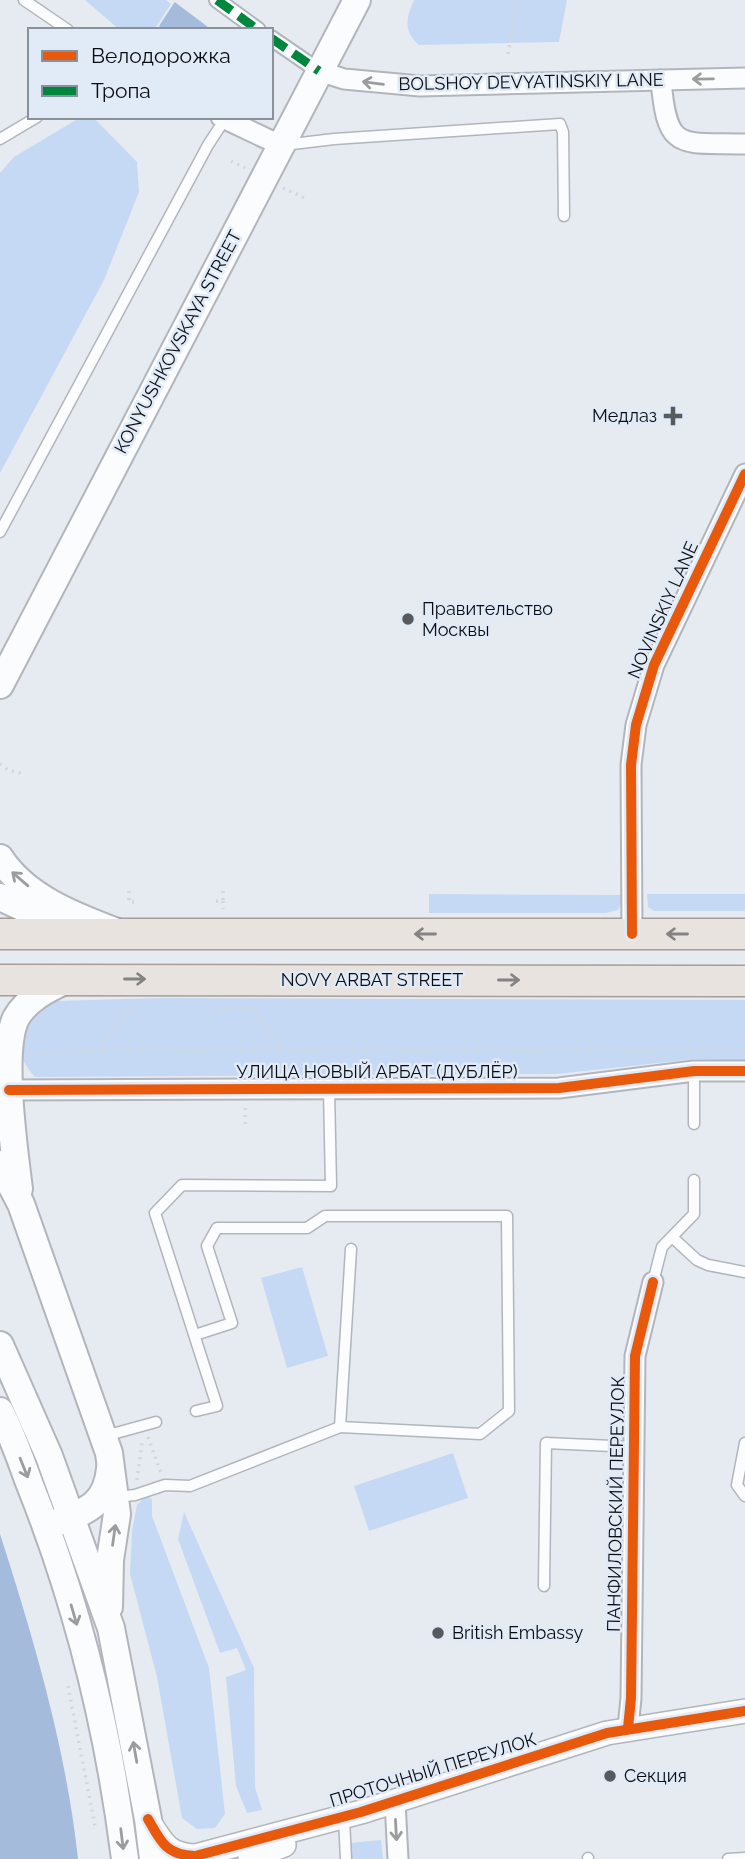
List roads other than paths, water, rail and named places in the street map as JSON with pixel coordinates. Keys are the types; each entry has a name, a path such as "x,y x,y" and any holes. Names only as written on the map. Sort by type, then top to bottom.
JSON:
{"main road":[{"name":"KONYUSHKOVSKAYA STREET","path":"0,685 357,0"},
{"path":"0,858 20,881 67,913 122,934"},
{"path":"0,897 79,934"},
{"path":"0,934 745,934"},
{"name":"NOVY ARBAT STREET","path":"0,980 745,981"},
{"path":"21,1204 6,1059 10,1028 17,1016 41,992 66,980"},
{"path":"0,1164 21,1204 104,1437 110,1463 125,1496 117,1514 110,1560 111,1628 148,1819 153,1859"},
{"path":"0,1345 49,1456 59,1522 116,1792 125,1859"},
{"path":"0,1411 111,1628"},
{"path":"59,1522 96,1504 104,1495 110,1463"}],"street":[{"path":"217,0 255,28"},
{"path":"273,39 319,71"},
{"name":"BOLSHOY DEVYATINSKIY LANE","path":"319,71 344,79 420,86 745,78"},
{"path":"661,80 667,123 675,136 687,142 745,144"},
{"path":"225,119 281,145"},
{"name":"NOVINSKIY LANE","path":"632,934 631,765 636,725 654,665 745,474"},
{"name":"УЛИЦА НОВЫЙ АРБАТ (ДУБЛЁР)","path":"9,1090 559,1088 694,1071 745,1071"},
{"name":"ПАНФИЛОВСКИЙ ПЕРЕУЛОК","path":"628,1728 631,1698 635,1356 653,1282"},
{"name":"ПРОТОЧНЫЙ ПЕРЕУЛОК","path":"250,1859 352,1816 607,1732 745,1711"},
{"path":"395,1801 398,1859"},
{"name":"ПРОТОЧНЫЙ ПЕРЕУЛОК","path":"148,1819 166,1847 179,1855 195,1856 352,1816"}],"lane":[{"path":"24,0 65,28"},
{"path":"0,139 34,119"},
{"path":"0,532 222,119"},
{"path":"281,145 560,124 563,132 564,216"},
{"path":"694,1071 694,1124"},
{"path":"196,1411 217,1406 155,1213 182,1185 331,1186 329,1090"},
{"path":"653,1282 662,1247 694,1214 694,1180"},
{"path":"125,1496 165,1485 190,1486 340,1427 480,1434 509,1411 507,1216 325,1216 307,1228 217,1228 208,1246 232,1323 195,1335"},
{"path":"672,1237 698,1260 708,1265 745,1272"},
{"path":"340,1427 351,1249"},
{"path":"104,1437 156,1422"},
{"path":"544,1586 546,1443 634,1447"},
{"path":"745,1443 737,1485 745,1496"},
{"path":"346,1859 352,1816"},
{"path":"728,1859 745,1858"}],"place":[{"name":"Медлаз","path":"673,416"},
{"name":"Правительство Москвы","path":"408,619"},
{"name":"British Embassy","path":"438,1633"},
{"name":"Секция","path":"610,1776"}]}
